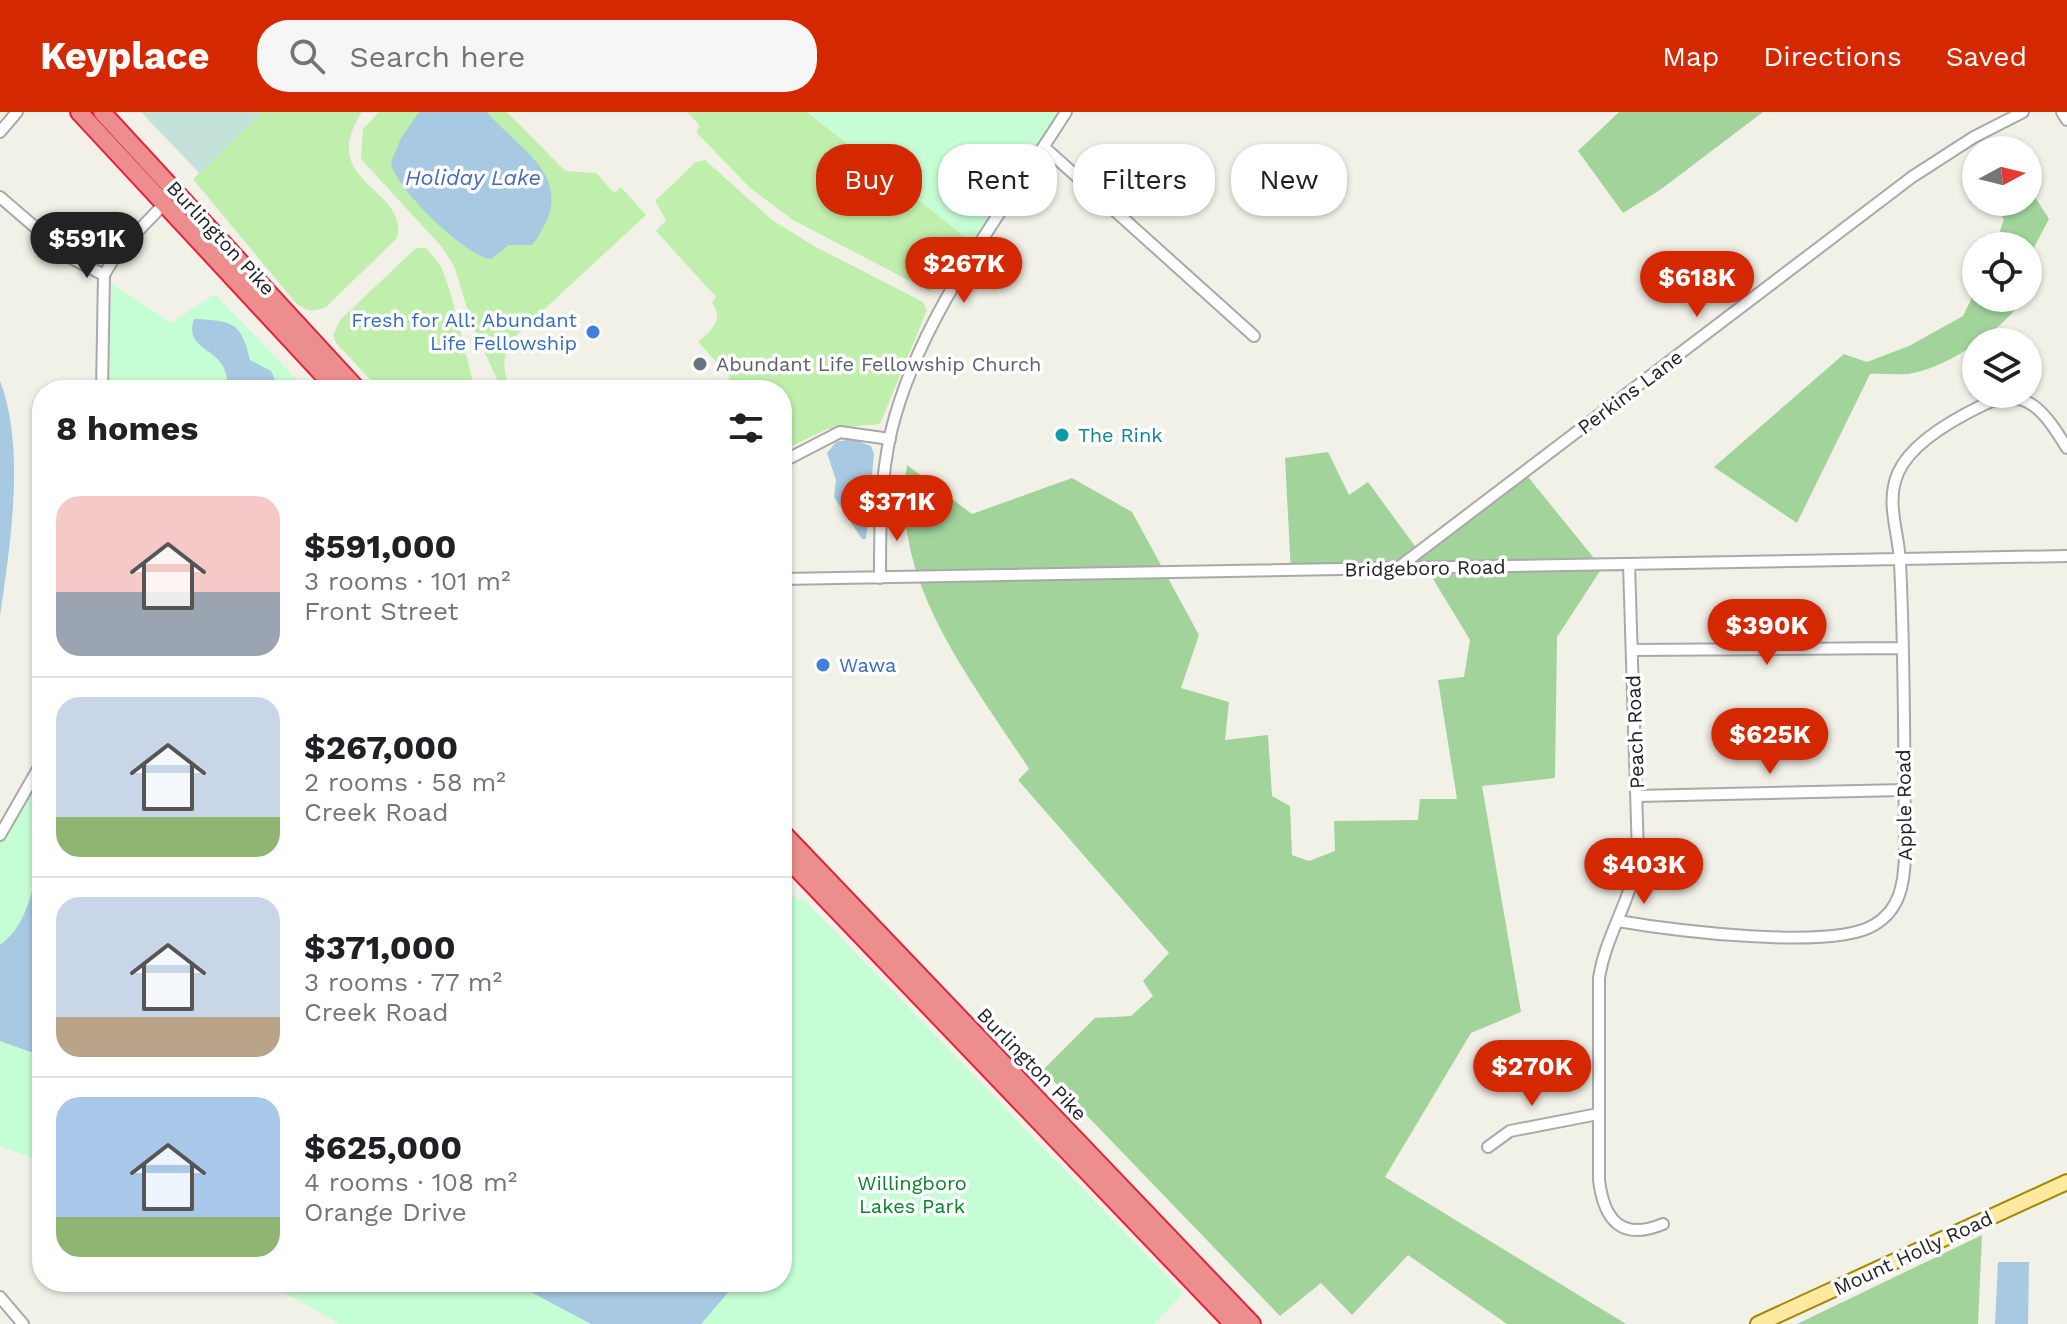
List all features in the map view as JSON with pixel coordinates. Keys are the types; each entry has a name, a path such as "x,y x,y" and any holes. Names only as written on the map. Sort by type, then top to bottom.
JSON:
{"highway":[{"name":"Burlington Pike","path":"79,112 328,380"},
{"name":"Burlington Pike","path":"102,112 349,380"},
{"name":"Burlington Pike","path":"792,842 1252,1324"},
{"name":"Burlington Pike","path":"792,863 1228,1320"}],"main road":[{"name":"Mount Holly Road","path":"1758,1324 2067,1182"}],"street":[{"path":"0,132 17,112"},
{"path":"1046,144 1066,112"},
{"name":"Perkins Lane","path":"1397,568 1912,177 1957,147 2023,112"},
{"path":"2062,112 2067,120"},
{"path":"1057,159 1254,336"},
{"path":"0,197 71,258 104,275"},
{"path":"102,380 104,275 117,253 163,205"},
{"path":"880,578 881,508 890,439 911,370 926,337 1001,216"},
{"name":"Apple Road","path":"1618,921 1756,935 1831,935 1866,930 1891,911 1901,891 1905,856 1900,559 1892,503 1895,481 1904,462 1941,430 1980,406 2005,396 2015,396 2041,413 2067,448"},
{"path":"792,457 840,432 890,439"},
{"name":"Bridgeboro Road","path":"792,579 2067,556"},
{"name":"Peach Road","path":"1629,564 1638,855 1630,894 1604,953 1599,978 1599,1180 1608,1211 1628,1230 1644,1231 1663,1224"},
{"path":"1633,650 1902,648"},
{"path":"0,835 32,779"},
{"path":"1637,796 1904,790"},
{"path":"1488,1147 1510,1131 1598,1114"},
{"path":"0,1297 23,1324"}],"green space":[{"path":"262,112 362,112 351,136 349,155 356,170 390,207 397,221 397,238 321,309 308,310 294,301 193,179"},
{"path":"379,112 507,112 565,171 596,173 614,193 621,187 646,215 508,343 504,363 507,380 497,380 473,327 454,266 441,246 361,159 363,129"},
{"path":"687,112 807,112 848,144 816,144 816,216 922,216 922,203 973,243 942,285 929,291 793,220 750,188 696,132 700,126"},
{"path":"807,112 1066,112 1046,144 938,144 938,215 922,202 922,144 848,144"},
{"path":"1619,112 1763,112 1660,190 1623,213 1578,151"},
{"path":"705,160 772,220 814,246 923,302 927,310 880,424 827,429 792,446 792,380 727,380 730,377 698,342 717,320 712,303 716,297 656,231 666,220 655,201 696,162"},
{"path":"2042,208 2049,219 2042,232 2000,232 2004,219 2001,216 2042,216"},
{"path":"939,216 1000,216 980,248"},
{"path":"416,248 426,248 441,266 450,291 472,380 371,380 336,343 333,335 340,320"},
{"path":"111,283 171,323 215,294 297,380 109,380"},
{"path":"1965,312 2013,312 1996,328 1962,328 1962,352 1943,363 1908,374 1870,374 1797,523 1714,467 1844,354 1867,362 1909,346 1963,316"},
{"path":"1328,452 1349,495 1368,482 1420,553 1524,472 1602,568 1557,637 1555,778 1482,786 1521,1012 1471,1033 1385,1177 1626,1324 1507,1324 1408,1255 1352,1315 1321,1283 1280,1316 1043,1070 1095,1018 1131,1016 1153,996 1143,981 1169,953 1018,780 1029,769 960,663 922,588 910,548 905,508 907,465 972,514 1072,478 1132,512 1199,635 1181,688 1229,702 1225,740 1268,735 1272,796 1290,806 1292,855 1309,861 1335,851 1334,821 1418,820 1420,799 1457,799 1438,680 1464,677 1470,640 1427,569 1291,572 1285,458"},
{"path":"32,786 32,1158 0,1146 0,839"},
{"name":"Willingboro Lakes Park","path":"792,894 798,900 804,899 1183,1293 1154,1324 340,1324 284,1292 792,1292"},
{"path":"1982,1235 1978,1324 1797,1324"}],"shaded area":[{"path":"141,112 262,112 200,174"}],"water":[{"name":"Holiday Lake","path":"419,112 487,112 536,161 551,190 551,206 545,224 532,245 509,245 491,259 480,255 449,234 417,203 395,173 391,162 401,138"},
{"path":"194,319 233,326 243,337 250,360 271,371 275,380 227,380 218,359 196,341 192,328"},
{"path":"0,381 12,436 14,497 0,616"},
{"path":"852,439 871,446 874,454 866,539 862,539 834,497 836,480 827,453 836,442"},
{"path":"32,890 32,1052 0,1041 0,945 24,915"},
{"path":"1998,1262 2029,1262 2028,1324 1995,1324"},
{"path":"531,1292 728,1292 701,1324 591,1324"}],"place":[{"name":"Fresh for All: Abundant Life Fellowship","path":"593,332"},
{"name":"Abundant Life Fellowship Church","path":"700,364"},
{"name":"The Rink","path":"1062,435"},
{"name":"Wawa","path":"823,665"}]}
